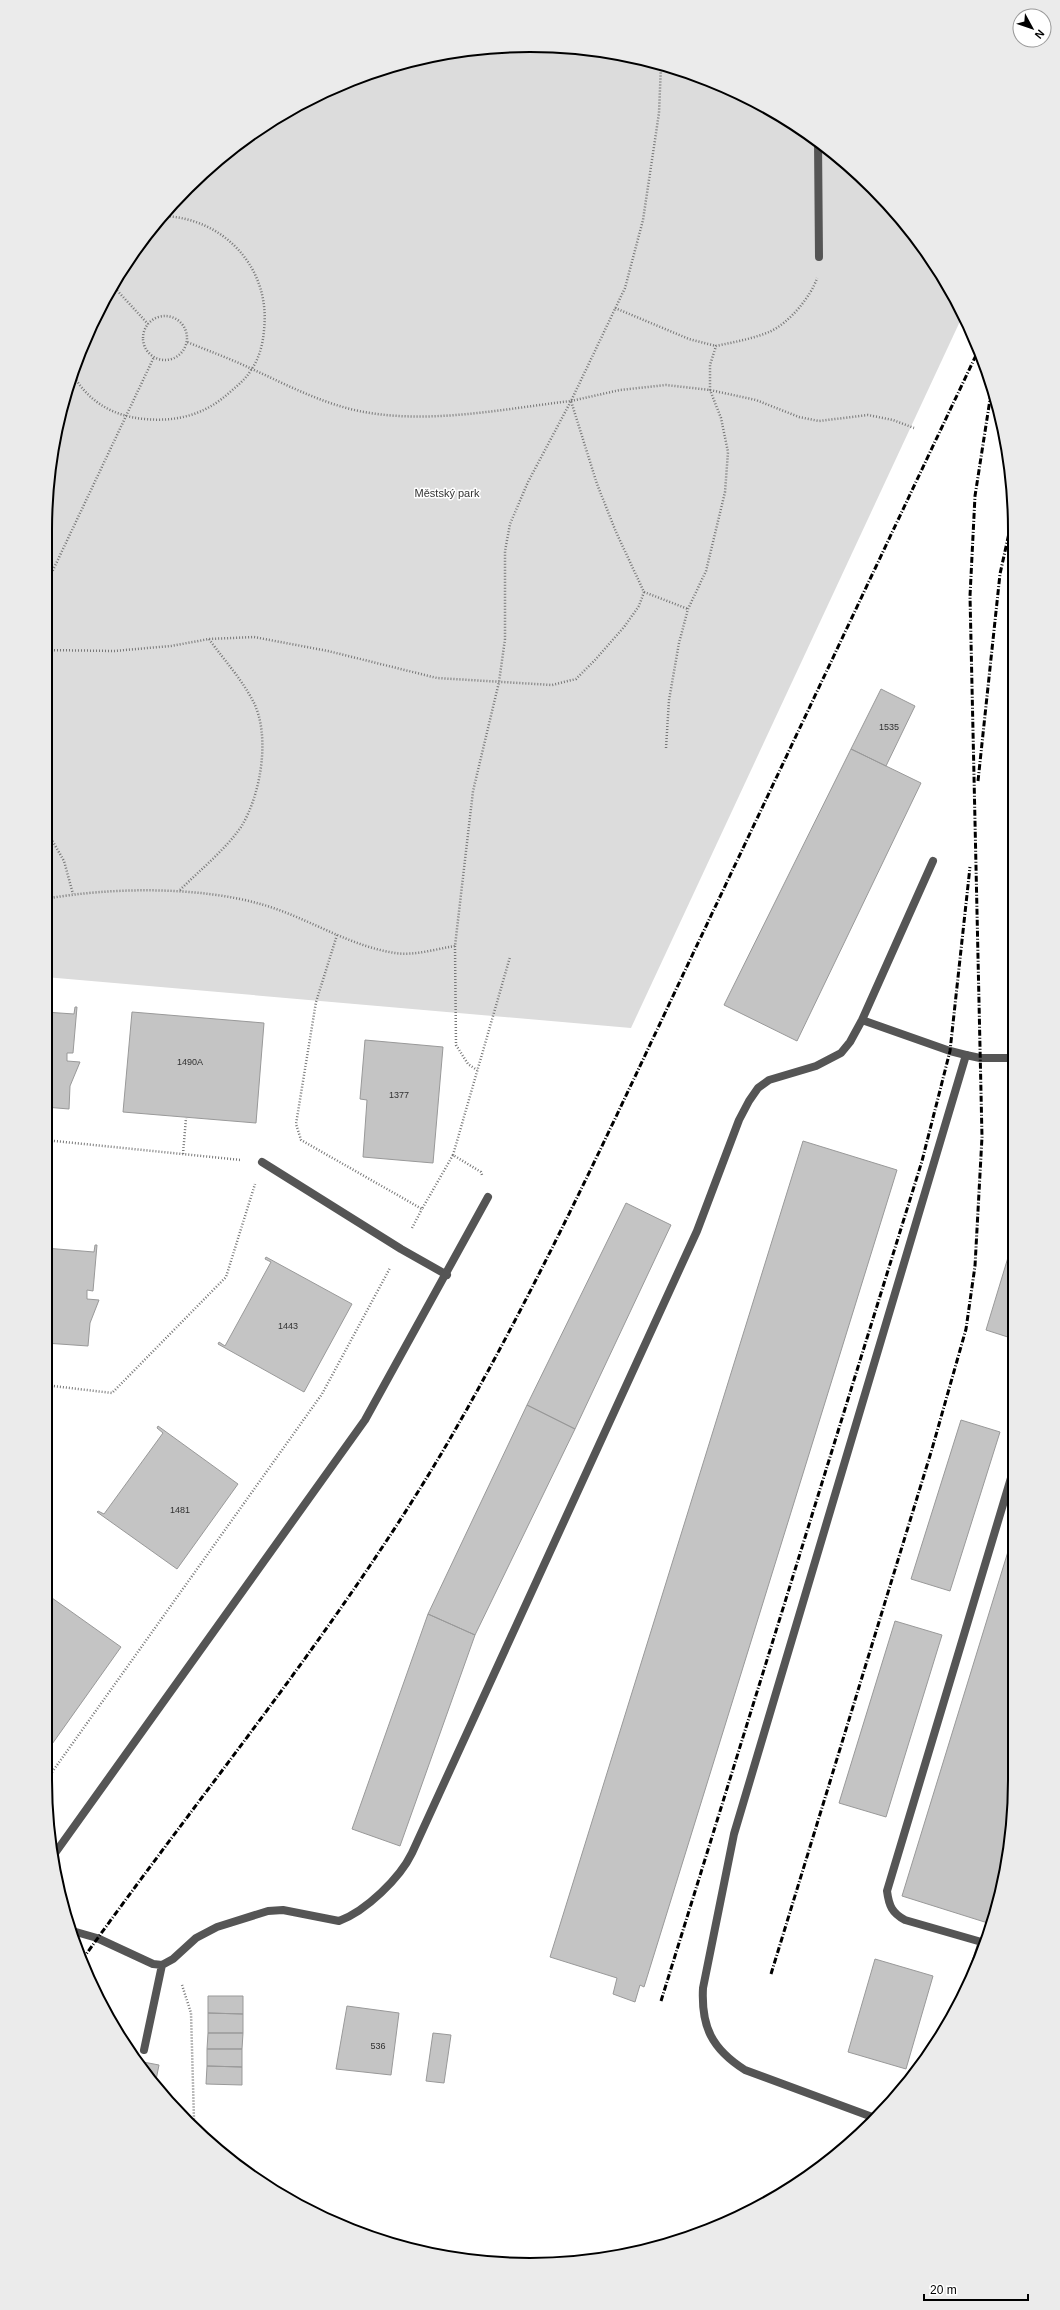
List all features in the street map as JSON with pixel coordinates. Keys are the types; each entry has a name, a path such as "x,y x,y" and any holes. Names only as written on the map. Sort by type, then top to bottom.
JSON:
{"street":[{"path":"818,149 819,258"},
{"path":"76,1932 97,1938 153,1964 162,1965 173,1959 196,1938 212,1930 268,1911 283,1910 334,1922 346,1919 389,1886 405,1867 697,1231 739,1120 758,1088 769,1080 816,1066 841,1053 850,1042 862,1020 932,861"},
{"path":"862,1020 950,1051 980,1058 1008,1058"},
{"path":"870,2116 762,2078 731,2062 711,2037 704,2022 703,1988 734,1834 966,1055"},
{"path":"262,1162 401,1249 447,1275"},
{"path":"57,1849 344,1451 380,1394 447,1275 488,1197"},
{"path":"980,1942 905,1920 894,1914 888,1903 888,1891 1008,1488"},
{"path":"144,2050 162,1965"}],"path":[{"path":"477,1070 468,1064 456,1045 455,946 473,791 499,682 505,639 505,551 510,524 528,482 571,401 625,288 643,220 659,113 661,70"},
{"path":"76,379 85,393 103,408 126,417 162,421 188,417 224,398 252,369 263,344 266,317 263,294 255,274 238,247 223,235 202,225 175,216 170,216"},
{"path":"615,308 689,338 716,346 748,339 771,331 808,299 817,279 819,258"},
{"path":"117,290 148,324"},
{"path":"160,316 174,318 185,327 187,342 180,354 174,358 160,360 154,357 144,345 143,338 148,324 160,316"},
{"path":"187,342 252,369 283,386 359,411 398,415 437,416 571,401 620,390 666,385 710,390 756,400 799,417 819,421 868,415 893,420 914,428"},
{"path":"666,748 670,700 679,643 688,609 706,571 725,492 728,452 721,418 710,390 710,365 716,346"},
{"path":"52,572 154,357"},
{"path":"571,401 597,484 616,532 644,592 688,609"},
{"path":"52,650 114,651 171,646 209,639 254,637 278,640 437,678 552,685 576,679 624,627 639,606 644,592"},
{"path":"179,891 240,827 251,806 260,776 261,725 254,702 237,675 209,639"},
{"path":"52,840 64,861 73,894"},
{"path":"52,897 73,894 179,891 224,895 264,905 294,916 337,935 395,953 417,952 455,946"},
{"path":"337,935 316,1002 296,1124 301,1140 422,1209"},
{"path":"52,1772 322,1394 453,1154 510,957"},
{"path":"183,1154 186,1118"},
{"path":"52,1141 262,1162 226,1277 112,1393 52,1386"},
{"path":"453,1154 481,1172 488,1197"},
{"path":"173,1959 190,2006 194,2120"}],"green space":[{"name":"Městský park","path":"530,52 592,56 654,68 684,77 741,101 796,133 821,151 868,192 909,239 927,264 944,291 960,321 631,1028 52,978 53,499 61,437 68,406 88,347 116,291 151,239 192,192 239,151 291,116 347,88 406,68 437,61 499,53"}],"building":[{"path":"881,689 915,706 886,766 851,749"},
{"path":"851,749 921,783 797,1041 724,1005"},
{"path":"75,1007 77,1007 73,1053 67,1053 67,1061 80,1062 70,1086 69,1109 52,1108 52,1012 74,1014"},
{"path":"132,1012 264,1023 256,1123 123,1112"},
{"path":"365,1040 443,1047 433,1163 363,1157 367,1100 360,1099"},
{"path":"803,1141 897,1170 644,1987 640,1985 635,2002 613,1994 617,1978 550,1957"},
{"path":"626,1203 671,1225 575,1429 527,1405"},
{"path":"95,1245 97,1245 93,1291 87,1290 87,1299 99,1300 90,1323 88,1346 52,1343 52,1249 94,1252"},
{"path":"266,1257 352,1304 304,1392 218,1344 219,1342 225,1346 271,1262 265,1259"},
{"path":"1008,1257 1008,1337 986,1330"},
{"path":"527,1405 575,1429 475,1635 428,1614"},
{"path":"961,1420 1000,1432 950,1591 911,1579"},
{"path":"158,1426 238,1484 177,1569 97,1512 98,1511 104,1514 163,1433 157,1428"},
{"path":"1008,1552 1007,1811 999,1873 986,1923 902,1896"},
{"path":"52,1598 121,1647 52,1744"},
{"path":"428,1614 475,1635 400,1846 352,1829"},
{"path":"895,1621 942,1635 886,1817 839,1803"},
{"path":"875,1959 933,1976 906,2069 848,2052"},
{"path":"208,1996 243,1996 243,2014 208,2013"},
{"path":"347,2006 399,2013 391,2075 336,2069"},
{"path":"208,2013 243,2014 243,2033 208,2033"},
{"path":"208,2033 243,2033 242,2049 207,2049"},
{"path":"433,2033 451,2035 444,2083 426,2081"},
{"path":"207,2049 242,2049 242,2067 207,2066"},
{"path":"145,2062 159,2065 156,2078"},
{"path":"207,2066 242,2067 242,2085 206,2084"}],"railway":[{"path":"85,1956 317,1642 362,1577 406,1511 447,1444 480,1385 573,1206 976,356"},
{"path":"771,1974 932,1449 966,1329 975,1266 982,1137 970,596 975,496 990,399"},
{"path":"978,781 1000,574 1008,538"},
{"path":"661,2001 922,1161 950,1051 970,867"}]}
